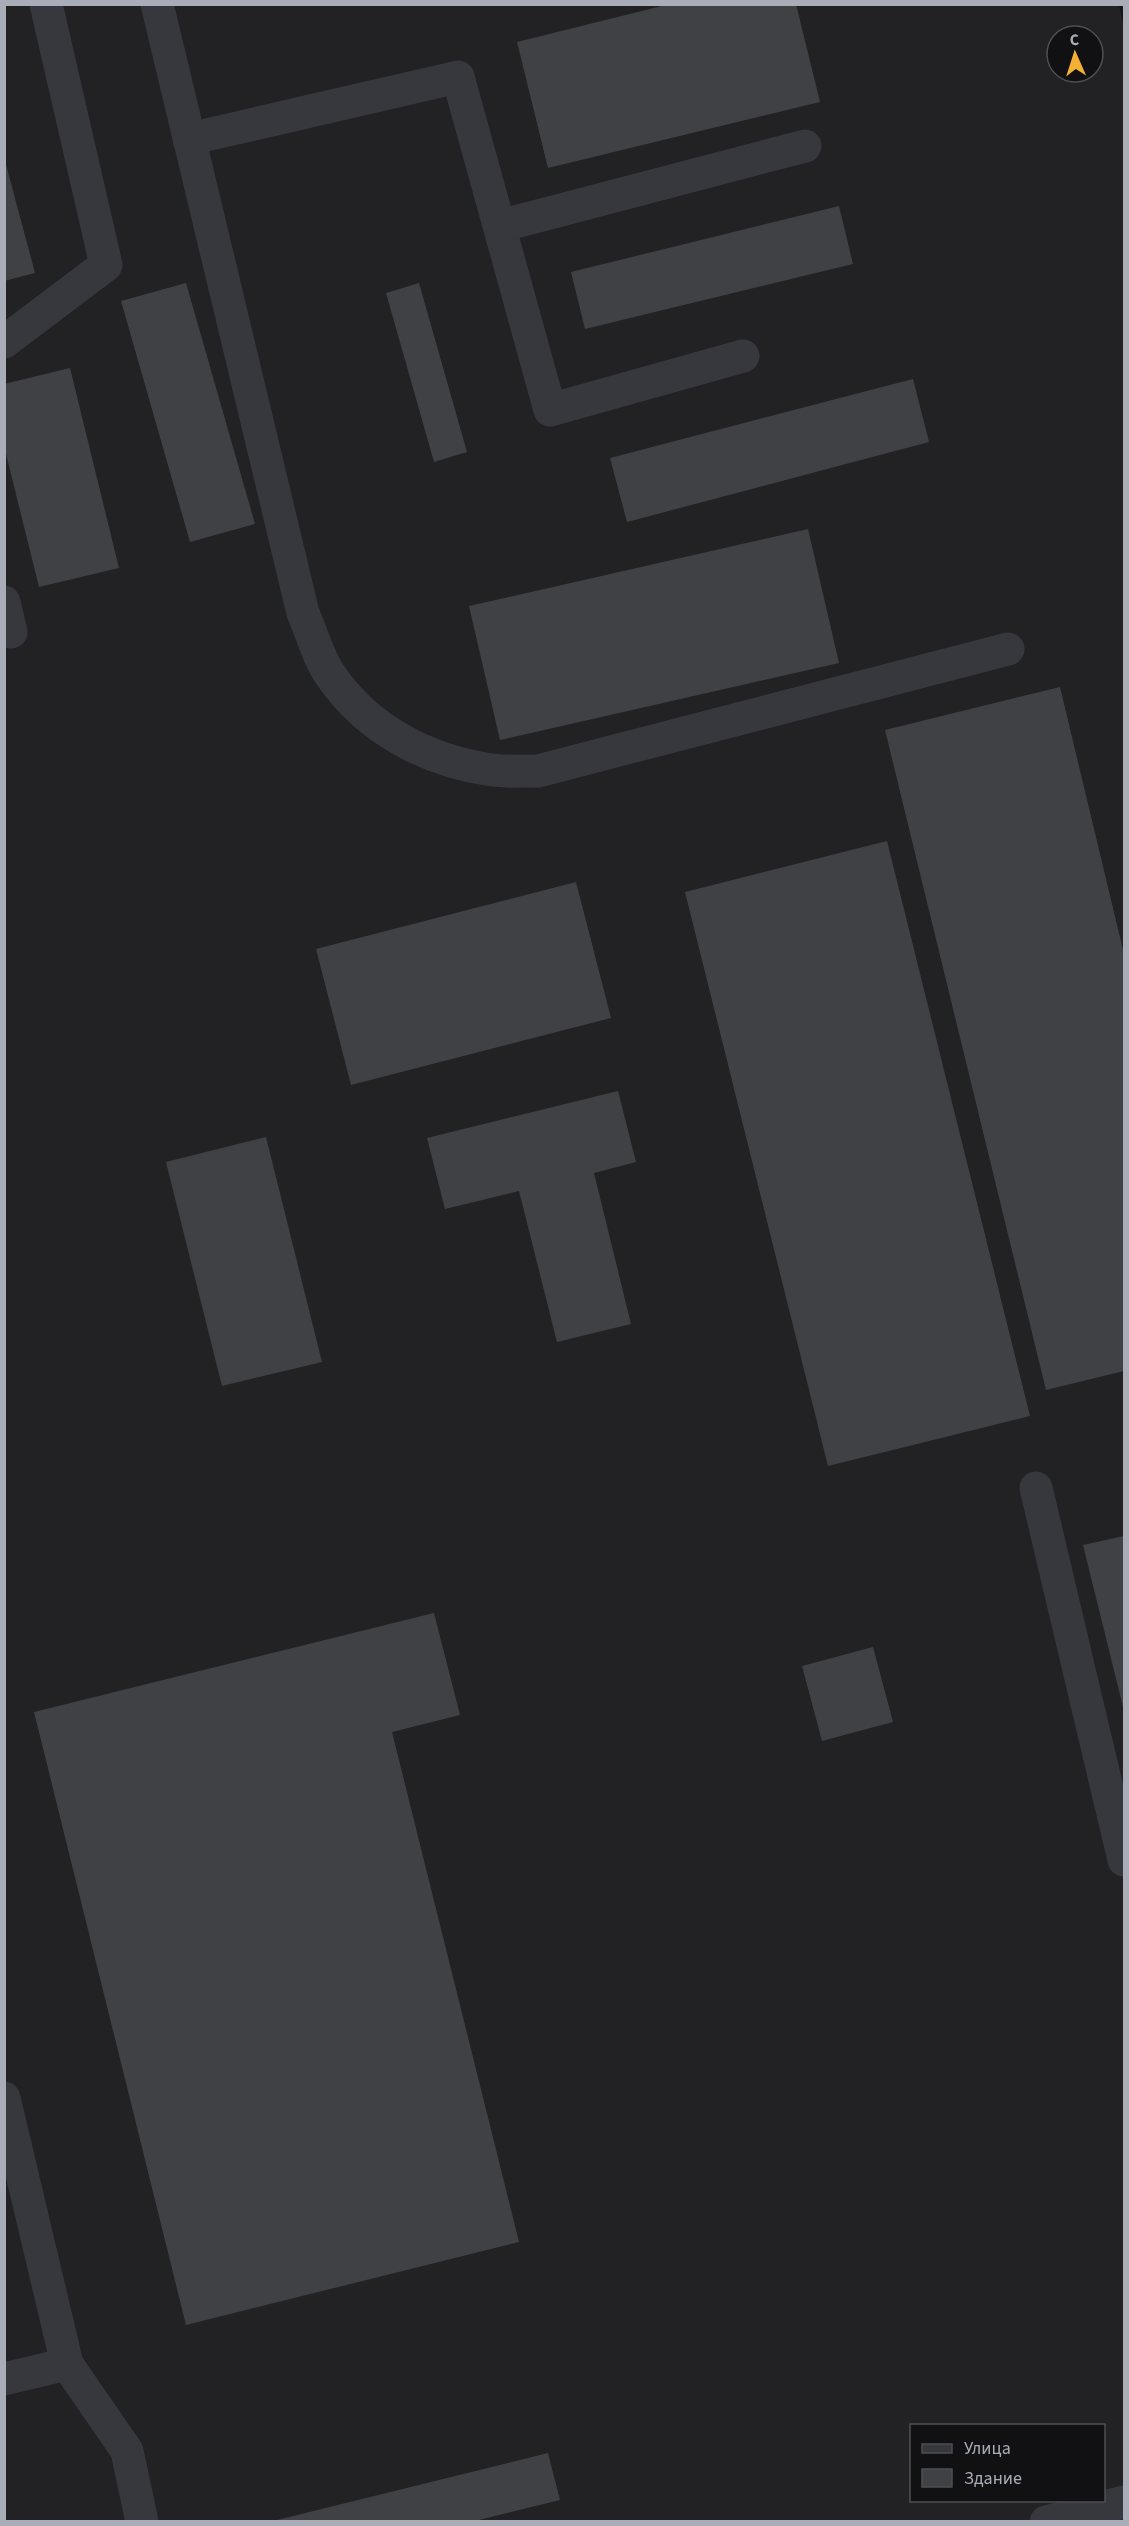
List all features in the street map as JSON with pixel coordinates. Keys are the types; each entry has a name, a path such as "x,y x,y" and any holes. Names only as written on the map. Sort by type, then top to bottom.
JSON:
{"lane":[{"path":"4,342 106,265 46,4"},
{"path":"157,4 303,613 329,674 357,709 402,742 450,762 493,770 538,771 1008,649"},
{"path":"189,139 458,77 550,410 743,356"},
{"path":"500,226 805,146"},
{"path":"1036,1488 1125,1860"},
{"path":"4,2098 67,2364 127,2451 142,2522"},
{"path":"4,2379 67,2364"},
{"path":"1046,2522 1125,2502"}],"shaded area":[{"path":"5,5 1119,5 1124,28 1124,2521 5,2522"}],"building":[{"path":"670,4 796,4 820,102 548,168 517,42"},
{"path":"4,157 35,273 4,281"},
{"path":"839,206 853,264 585,329 571,272"},
{"path":"186,283 255,524 190,542 121,301"},
{"path":"419,283 467,452 434,462 386,293"},
{"path":"70,368 119,568 39,587 4,446 4,384"},
{"path":"913,379 929,442 627,522 610,458"},
{"path":"808,529 839,663 500,740 469,606"},
{"path":"1060,687 1124,954 1124,1371 1046,1390 885,730"},
{"path":"887,841 1030,1416 828,1466 685,892"},
{"path":"576,882 611,1018 351,1085 316,949"},
{"path":"618,1091 636,1162 594,1173 631,1324 557,1342 519,1191 445,1209 427,1138"},
{"path":"266,1137 322,1362 222,1386 166,1162"},
{"path":"1124,1536 1124,1711 1083,1545"},
{"path":"434,1613 460,1715 392,1732 519,2242 186,2325 34,1712"},
{"path":"873,1647 893,1722 822,1741 802,1666"},
{"path":"548,2453 560,2500 471,2522 269,2522"}]}
